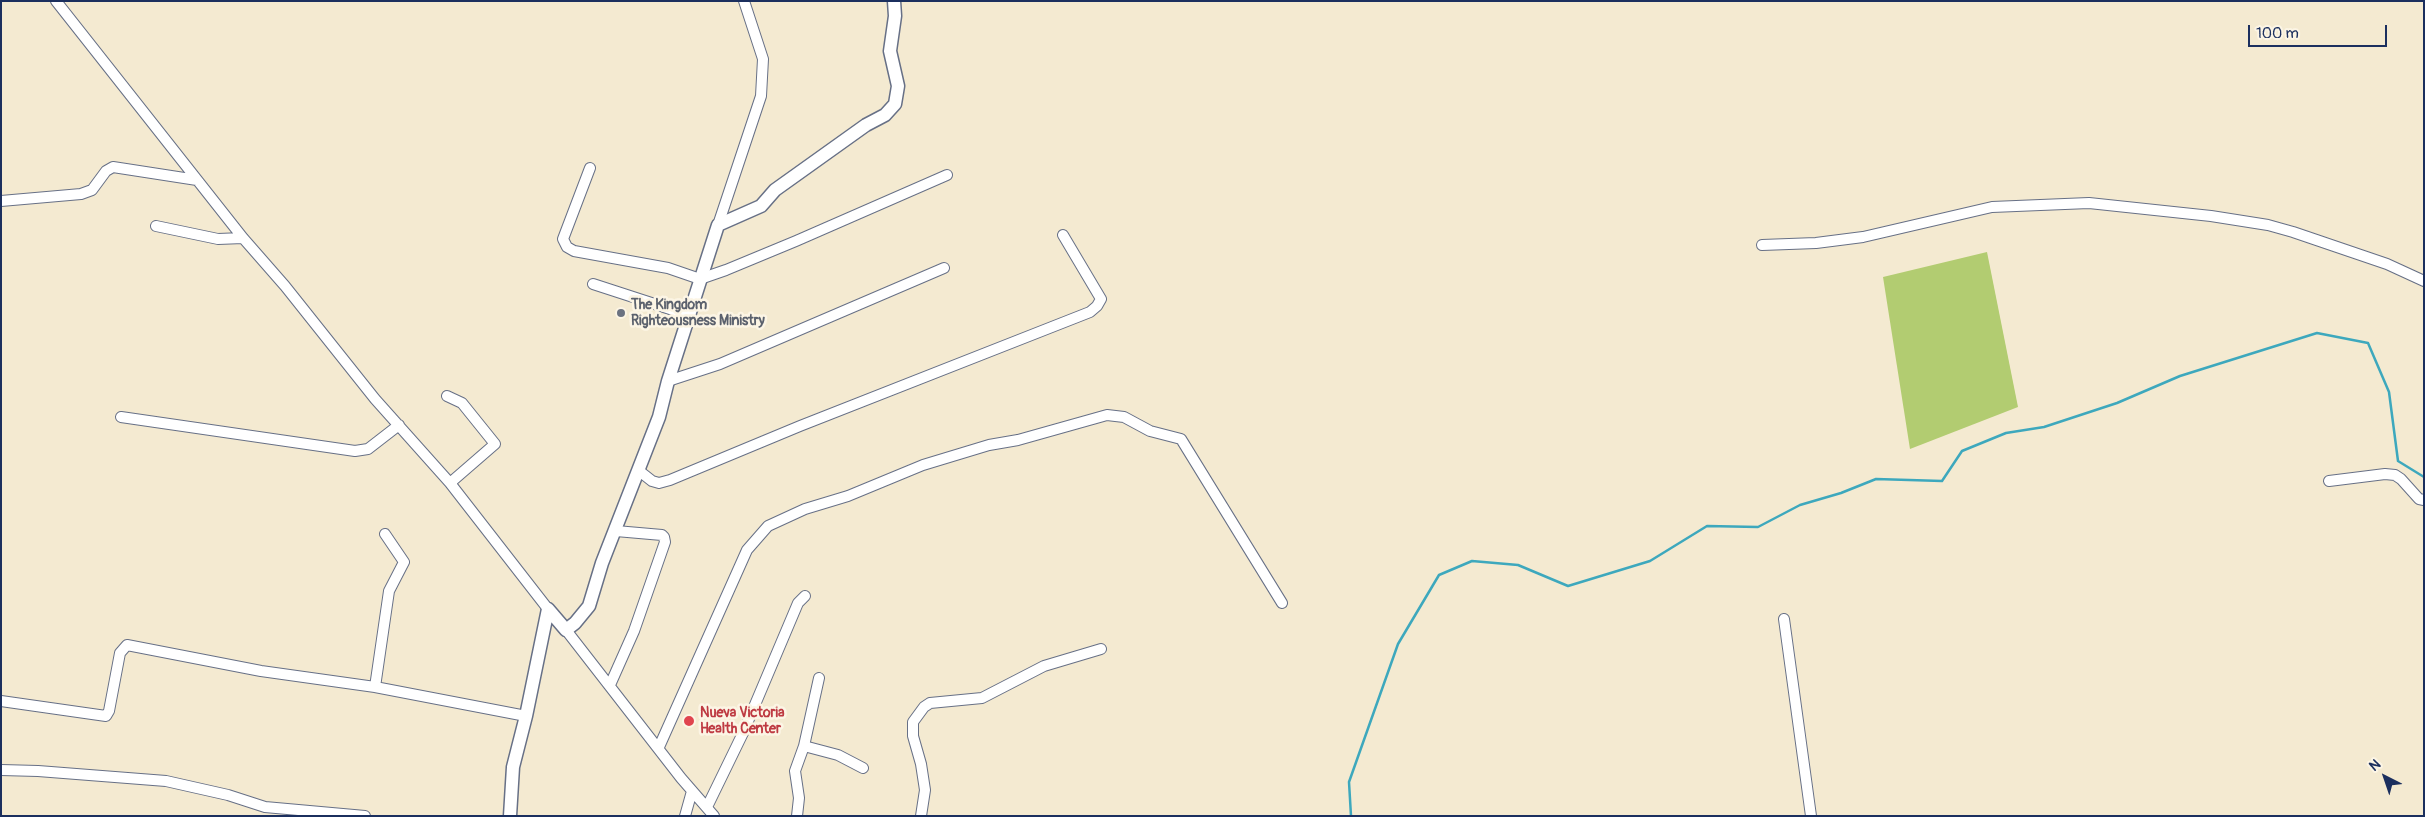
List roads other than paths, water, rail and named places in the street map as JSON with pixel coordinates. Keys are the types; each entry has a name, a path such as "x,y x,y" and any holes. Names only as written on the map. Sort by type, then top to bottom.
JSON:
{"street":[{"path":"56,1 196,180 285,286 319,331 450,483 659,747 692,792 714,816"},
{"path":"566,630 575,623 589,606 659,416 700,278 762,90 763,59 744,1"},
{"path":"718,225 761,206 775,190 866,125 891,110 898,98 898,86 890,51 895,16 894,1"},
{"path":"1,201 81,194 92,190 106,171 113,167 196,180"},
{"path":"590,168 564,239 567,246 574,251 677,270 700,278 726,270 796,241 948,175"},
{"path":"1762,245 1816,243 1863,237 1992,207 2089,203 2211,216 2268,225 2387,264 2424,281"},
{"path":"156,226 218,239 243,238"},
{"path":"638,470 652,481 670,480 800,426 1090,312 1101,299 1064,235"},
{"path":"668,381 720,364 944,268"},
{"path":"593,284 673,310 688,318"},
{"path":"447,396 456,399 467,408 495,444 450,483"},
{"path":"659,747 747,550 768,526 805,509 848,496 923,465 1107,414 1124,416 1150,431 1182,439 1282,603"},
{"path":"121,417 355,451 368,449 399,425"},
{"path":"2329,481 2385,474 2395,475 2419,499 2424,500"},
{"path":"610,685 634,631 665,542 662,535 616,531"},
{"path":"375,687 389,591 404,562 385,534"},
{"path":"707,807 743,733 798,603 805,596"},
{"path":"510,816 513,767 526,716 548,609"},
{"path":"1784,619 1811,816"},
{"path":"1,701 106,716 109,711 120,653 127,645 261,671 375,687 526,716"},
{"path":"921,816 925,790 913,722 924,707 930,703 982,698 1044,666 1101,649"},
{"path":"798,816 799,798 795,770 804,746 819,678"},
{"path":"804,746 838,755 862,768"},
{"path":"1,770 166,781 228,794 265,807 365,816"},
{"path":"685,816 692,792"}],"waterway":[{"path":"1351,816 1349,782 1398,644 1439,575 1472,561 1518,565 1568,586 1650,561 1707,526 1758,527 1800,505 1841,493 1876,479 1942,481 1962,451 2006,433 2044,427 2117,403 2180,376 2317,333 2368,343 2389,392 2398,461 2424,477"}],"place":[{"name":"The Kingdom Righteousness Ministry","path":"621,313"},
{"name":"Nueva Victoria Health Center","path":"689,721"}]}
